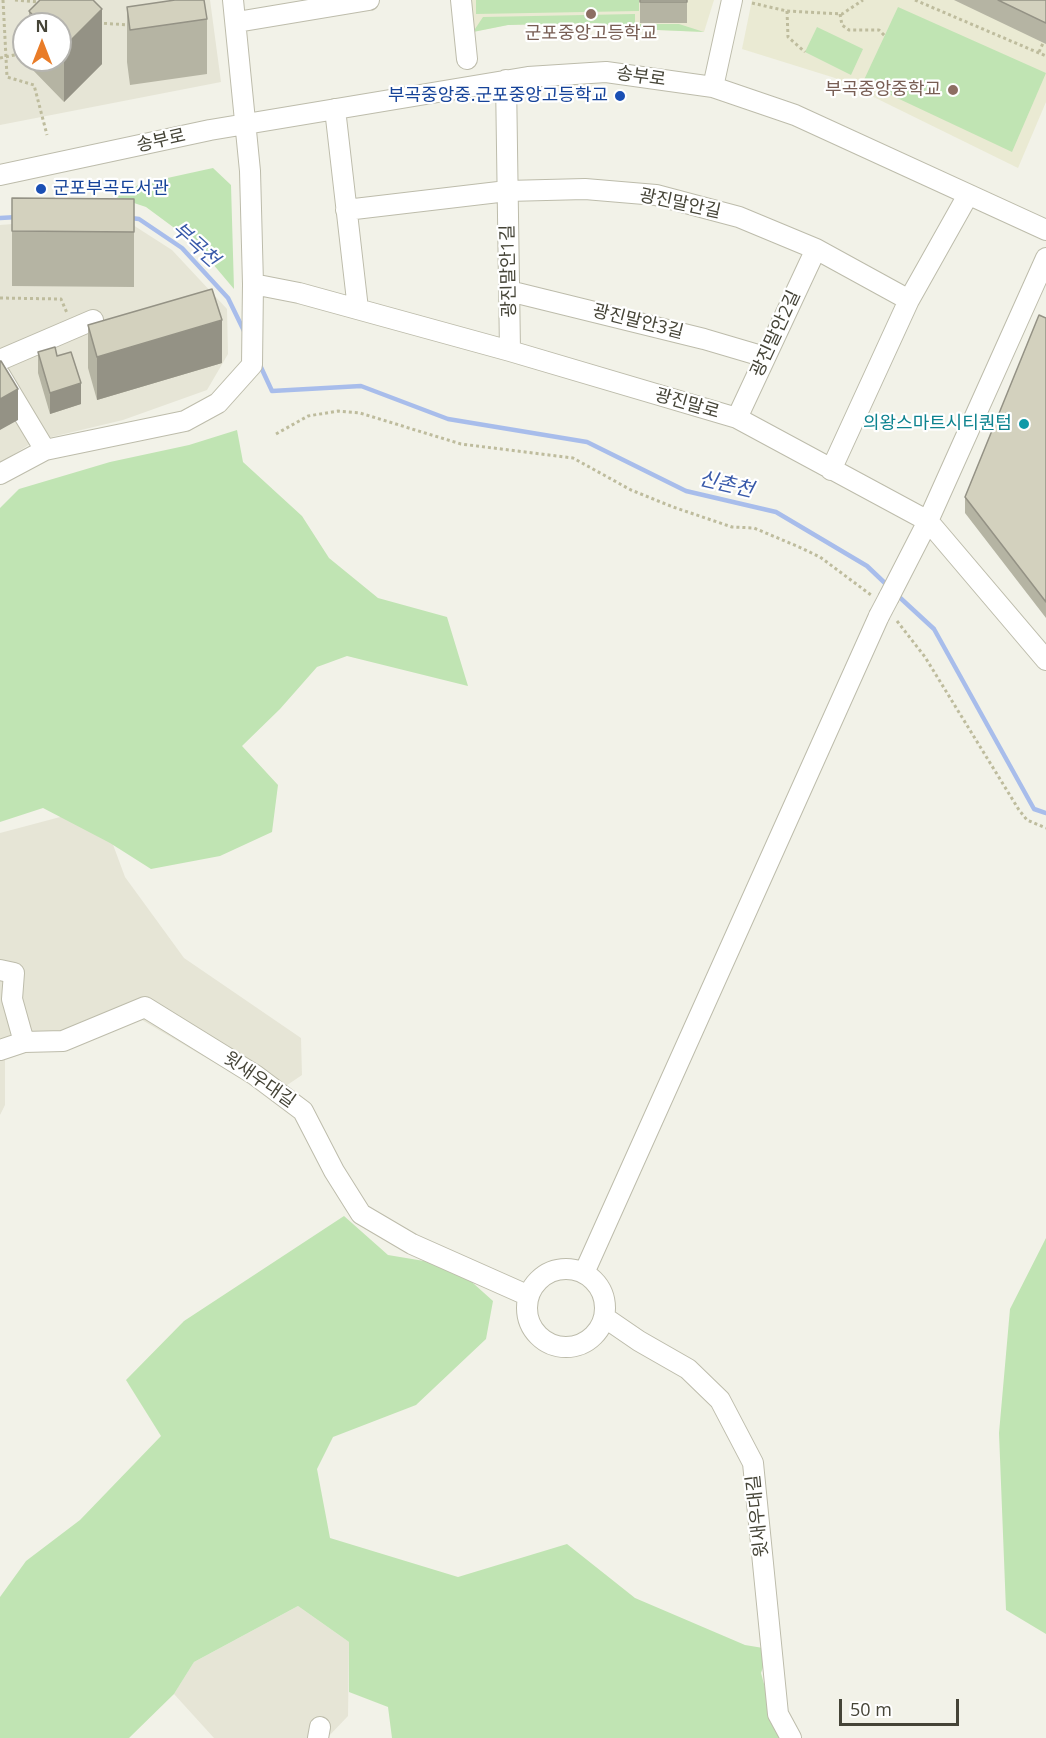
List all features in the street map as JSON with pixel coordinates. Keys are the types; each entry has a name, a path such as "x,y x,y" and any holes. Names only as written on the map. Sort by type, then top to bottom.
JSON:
{"street":[{"path":"0,474 45,450 185,421 218,403 252,365 253,293 248,126 233,0"},
{"path":"237,22 363,0"},
{"path":"461,0 467,59"},
{"path":"713,87 742,2"},
{"name":"송부로","path":"0,175 210,130 248,126 506,80 606,72 713,87 795,115 1046,230"},
{"name":"광진말안1길","path":"506,80 510,351"},
{"path":"335,109 358,309"},
{"name":"광진말안길","path":"346,210 507,191 585,189 656,195 740,217 816,249 909,300"},
{"path":"831,470 909,300 968,195"},
{"name":"광진말안2길","path":"737,418 816,249"},
{"path":"584,1274 897,580 928,521 1046,258"},
{"name":"광진말안3길","path":"509,291 704,339 765,357"},
{"name":"광진말로","path":"253,293 358,309 737,418 928,521 1046,660"},
{"path":"0,360 84,324"},
{"path":"0,375 45,450"},
{"path":"0,970 14,973 12,999 24,1042"},
{"name":"윗새우대길","path":"0,1050 24,1042 63,1041 145,1007 163,1016 255,1075 303,1112 334,1171 362,1214 412,1244 529,1296"},
{"path":"560,1269 584,1274 601,1292 600,1325 578,1345 565,1347 552,1345 532,1328 527,1316 529,1296 538,1281 548,1273 560,1269"},
{"name":"윗새우대길","path":"600,1325 639,1341 688,1369 720,1400 753,1463 778,1714 791,1738"}],"path":[{"path":"3,0 7,77 34,85 47,135"},
{"path":"15,0 49,2"},
{"path":"742,2 787,11 840,14 863,0"},
{"path":"915,0 1046,56"},
{"path":"787,11 788,37 805,52"},
{"path":"840,14 842,25 849,30 879,30 885,36"},
{"path":"90,23 132,25"},
{"path":"1039,52 1043,43"},
{"path":"0,58 12,56"},
{"path":"0,298 61,299 84,324"},
{"path":"276,434 308,416 338,411 360,413 461,444 573,458 631,490 732,527 754,528 820,557 864,588 925,657 1019,810 1027,820 1046,828"}],"shaded area":[{"path":"0,0 210,0 221,82 0,125"},
{"name":"군포중앙고등학교","path":"469,0 714,0 704,32 634,29 596,23 508,25 473,32"},
{"name":"부곡중앙중학교","path":"752,0 1046,0 1046,102 1018,168 835,78 742,49"},
{"path":"76,219 133,225 172,250 227,309 228,354 207,390 123,420 35,441 0,463 0,225"},
{"path":"64,816 105,823 125,877 184,958 301,1038 302,1075 271,1096 142,1020 61,1047 5,1055 5,1105 0,1115 0,833"},
{"path":"298,1606 349,1642 348,1716 327,1738 214,1738 174,1694 194,1662"}],"green space":[{"path":"476,0 639,0 639,11 476,14"},
{"path":"898,7 1046,73 1012,152 863,82"},
{"path":"635,14 635,24 679,24 704,32 634,29 596,23 508,25 473,32 483,17"},
{"path":"817,27 863,49 851,75 805,52"},
{"path":"213,168 231,185 234,289 196,244 146,207 116,197 140,184"},
{"path":"237,430 243,462 302,516 329,558 378,598 447,617 468,686 347,656 317,667 280,709 242,746 278,785 272,832 220,856 151,869 110,843 43,808 0,822 0,508 19,489 110,462 189,445"},
{"path":"344,1216 388,1255 454,1266 493,1301 486,1339 416,1405 333,1437 317,1469 330,1538 458,1577 567,1544 635,1598 745,1645 769,1649 761,1673 779,1738 392,1738 388,1707 349,1692 349,1642 298,1606 194,1662 174,1694 129,1738 0,1738 0,1597 26,1561 80,1520 161,1436 126,1380 184,1321"},
{"path":"1046,1238 1046,1634 1006,1610 999,1433 1010,1309"}],"building":[{"path":"40,0 93,0 102,9 72,39 72,12 29,11"},
{"path":"175,0 204,0 207,19 130,30 127,7"},
{"path":"640,0 687,0 687,2 640,2"},
{"path":"998,0 1046,0 1046,23"},
{"path":"12,198 134,199 134,232 12,231"},
{"path":"212,289 222,320 97,357 88,325"},
{"name":"의왕스마트시티퀀텀","path":"1039,315 1046,318 1046,602 965,497"},
{"path":"55,347 57,356 71,352 81,383 50,393 38,352"},
{"path":"0,361 18,389 0,399"}],"waterway":[{"name":"부곡천","path":"0,218 18,217"},
{"name":"부곡천","path":"131,218 139,219 182,248 228,298 244,331"},
{"name":"신촌천","path":"259,363 272,391 361,386 448,419 587,442 686,491 776,512 867,566 888,586"},
{"name":"신촌천","path":"896,594 934,629 1034,809 1046,813"}],"place":[{"name":"군포중앙고등학교","path":"591,14"},
{"name":"부곡중앙중학교","path":"953,90"},
{"name":"부곡중앙중.군포중앙고등학교","path":"620,96"},
{"name":"군포부곡도서관","path":"41,189"},
{"name":"의왕스마트시티퀀텀","path":"1024,424"}]}
